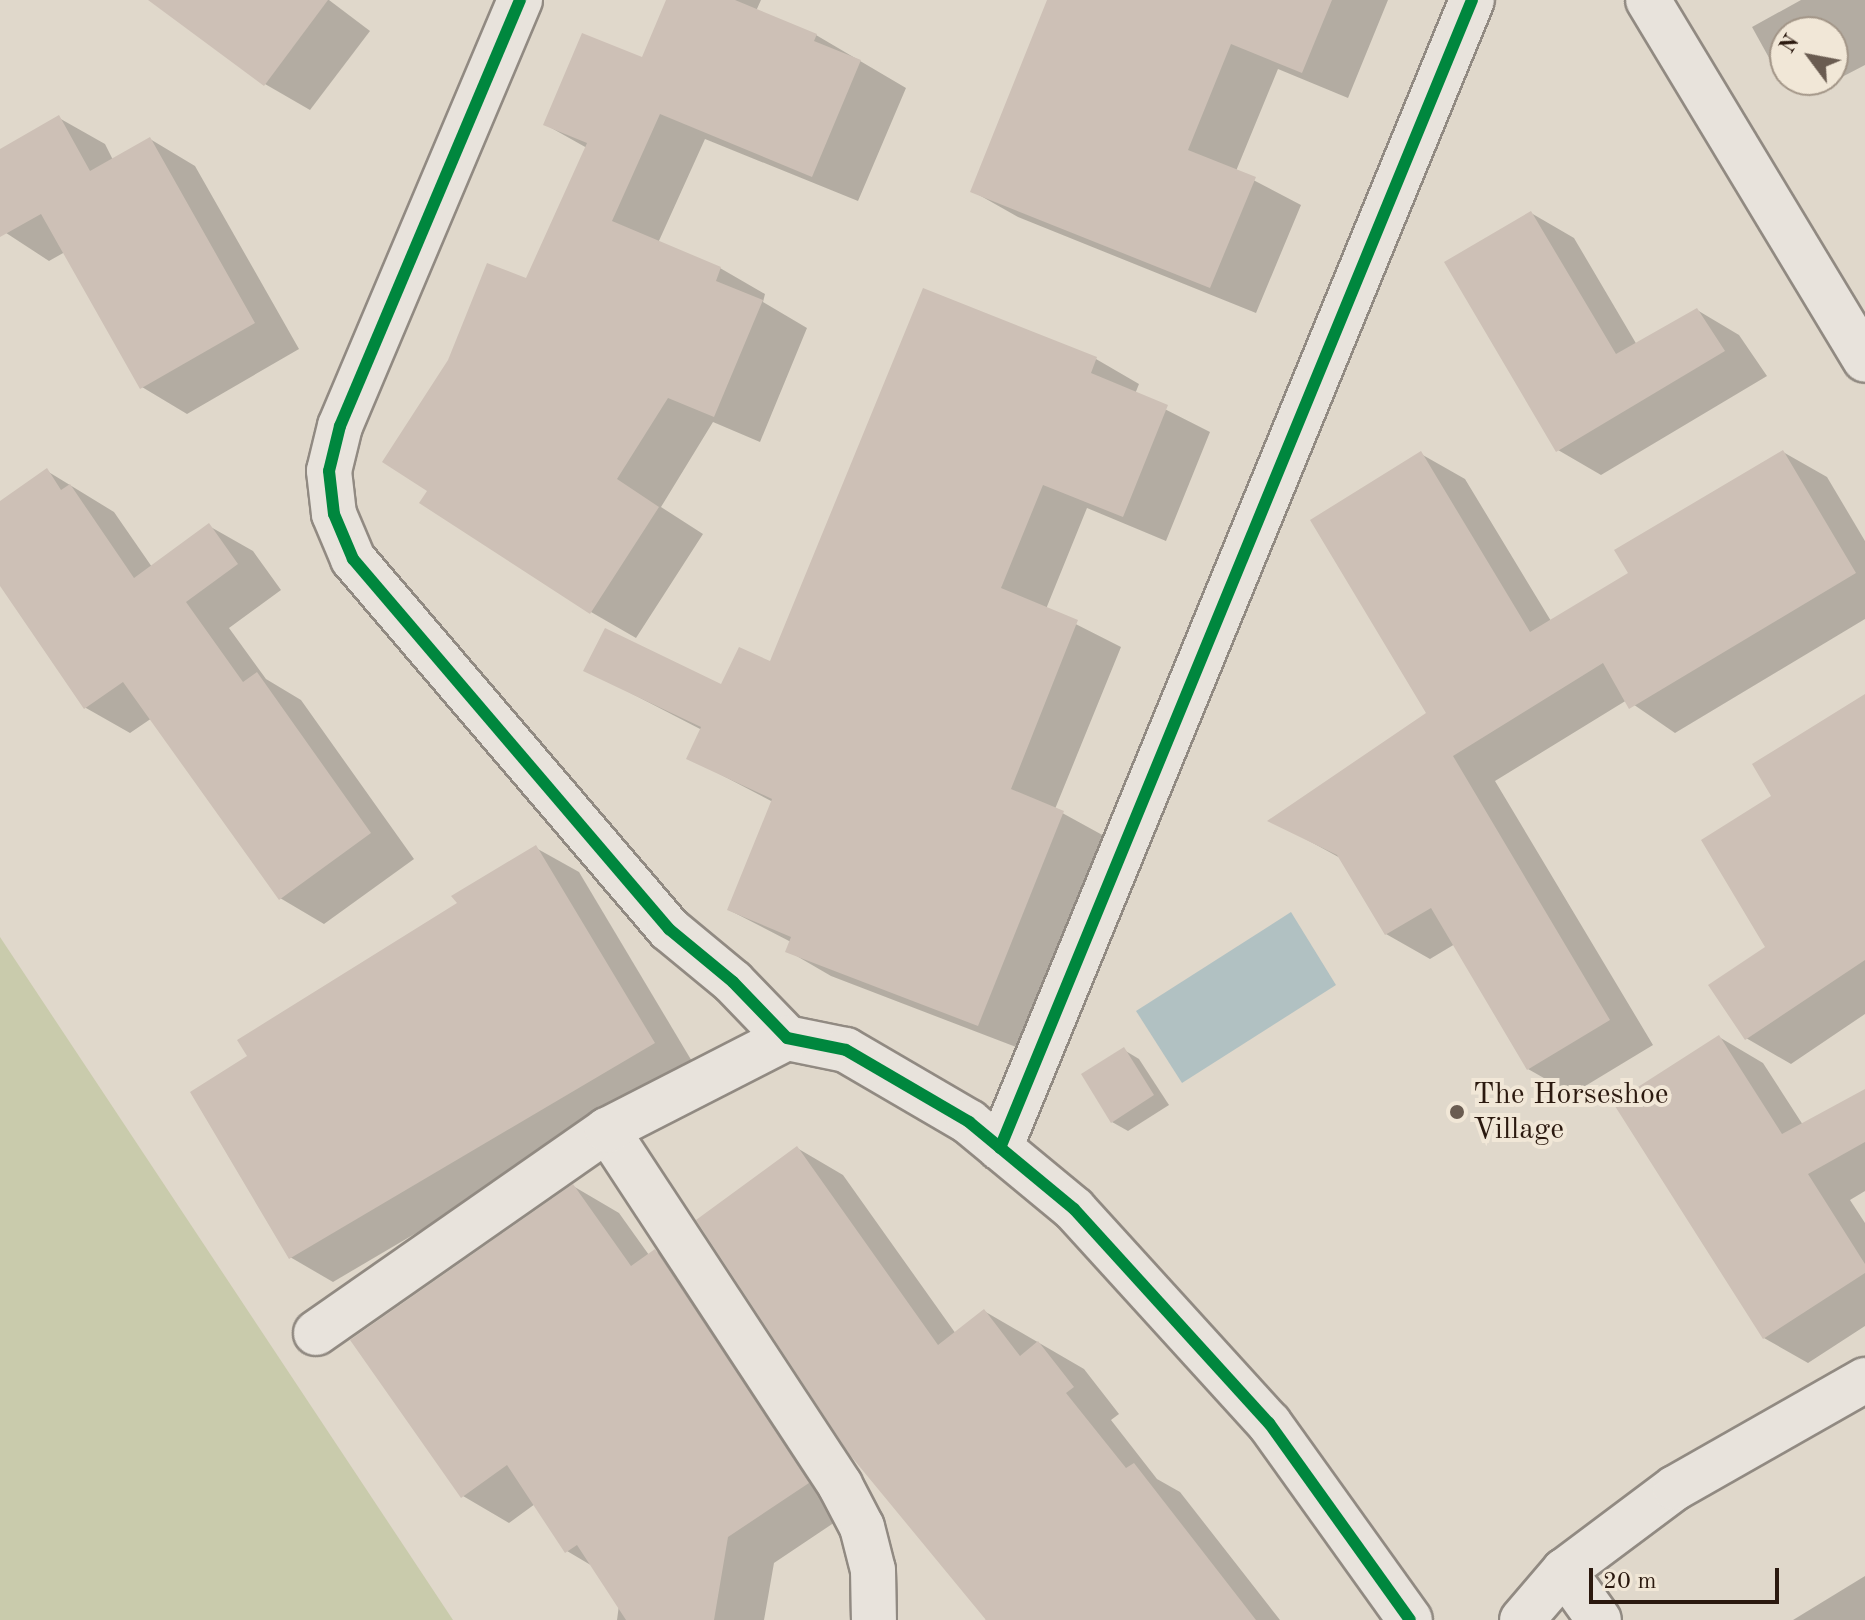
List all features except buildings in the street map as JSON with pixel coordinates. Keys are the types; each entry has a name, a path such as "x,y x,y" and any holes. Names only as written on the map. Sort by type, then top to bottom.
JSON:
{"street":[{"path":"520,0 340,426 329,471 334,514 353,559 395,614 669,929 733,982 787,1038 846,1050 969,1122 1074,1209 1269,1423 1410,1620"},
{"path":"1000,1148 1472,0"},
{"path":"1648,0 1865,360"},
{"path":"316,1333 607,1130 787,1038"},
{"path":"607,1130 840,1485 862,1527 873,1570 874,1620"},
{"path":"1522,1620 1564,1571 1675,1488 1865,1380"},
{"path":"1564,1571 1599,1620"}],"green space":[{"path":"0,937 453,1620 0,1620"}],"shaded area":[{"path":"1291,912 1336,985 1182,1083 1136,1011"}],"cycle path":[{"path":"520,0 340,426 329,471 334,514 353,559 669,929 733,982 787,1038 846,1050 969,1122 1074,1209 1269,1423 1410,1620"},
{"path":"1000,1148 1472,0"}],"place":[{"name":"The Horseshoe Village","path":"1457,1112"}]}
